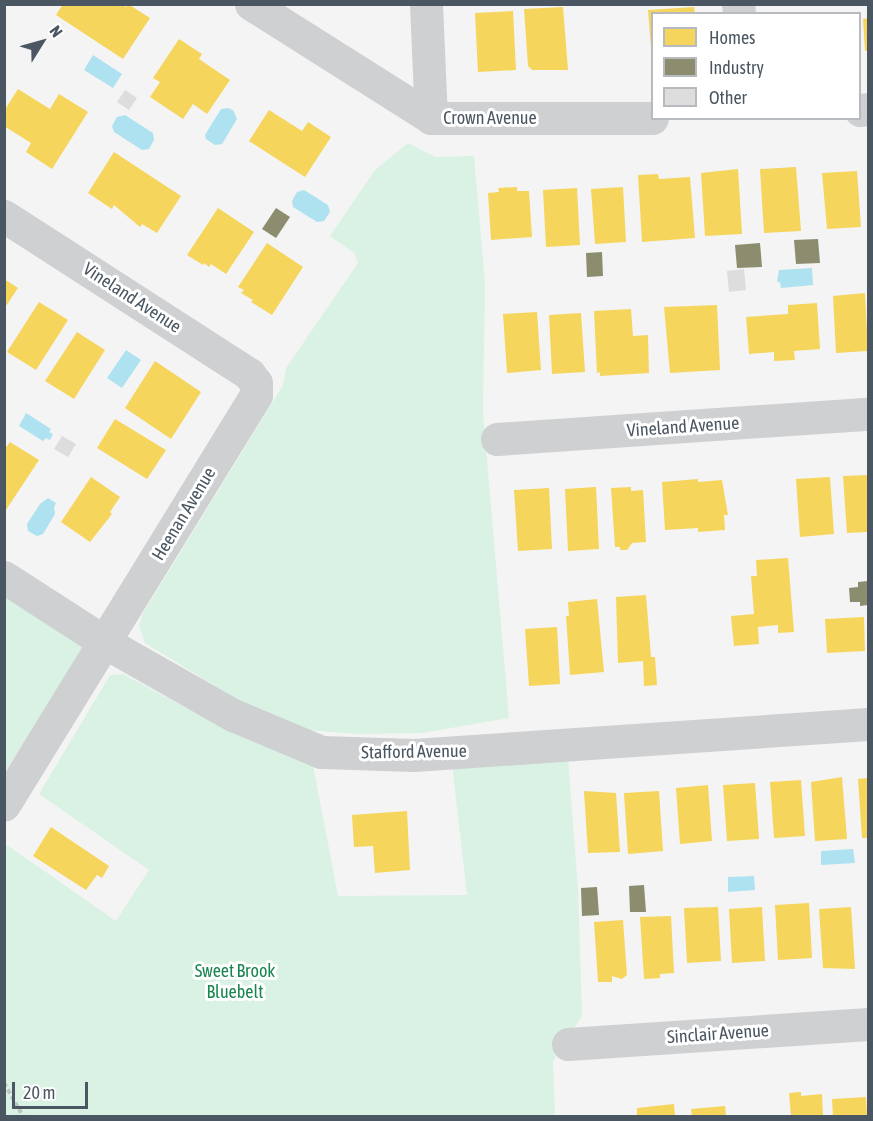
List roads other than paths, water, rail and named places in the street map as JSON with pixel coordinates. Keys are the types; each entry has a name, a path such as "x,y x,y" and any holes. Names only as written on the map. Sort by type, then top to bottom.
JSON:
{"street":[{"name":"Crown Avenue","path":"251,4 431,118 651,118"},
{"path":"426,4 431,118"},
{"name":"Vineland Avenue","path":"4,216 249,374 256,383"},
{"name":"Heenan Avenue","path":"4,805 106,643 256,395 256,383"},
{"name":"Vineland Avenue","path":"497,439 868,414"},
{"name":"Stafford Avenue","path":"4,577 106,643 233,715 321,752 414,755 868,724"},
{"name":"Sinclair Avenue","path":"568,1044 868,1024"}],"water":[{"path":"93,55 122,74 113,88 84,70"},
{"path":"221,109 233,110 237,119 222,144 215,145 206,139 205,135"},
{"path":"125,115 153,133 154,140 149,149 142,150 114,132 112,126 117,117"},
{"path":"304,190 328,205 330,212 324,221 317,222 293,207 292,201 297,192"},
{"path":"812,268 813,285 781,288 780,282 777,282 779,270"},
{"path":"126,350 141,360 122,388 107,378"},
{"path":"26,413 51,429 49,432 53,434 50,440 46,438 43,441 19,426"},
{"path":"48,498 56,503 55,514 43,534 37,536 28,531 27,524 40,504"},
{"path":"853,849 855,863 821,865 821,851"},
{"path":"754,876 755,890 728,892 728,877"}],"park label":[{"name":"Sweet Brook Bluebelt","path":"235,982"}]}
